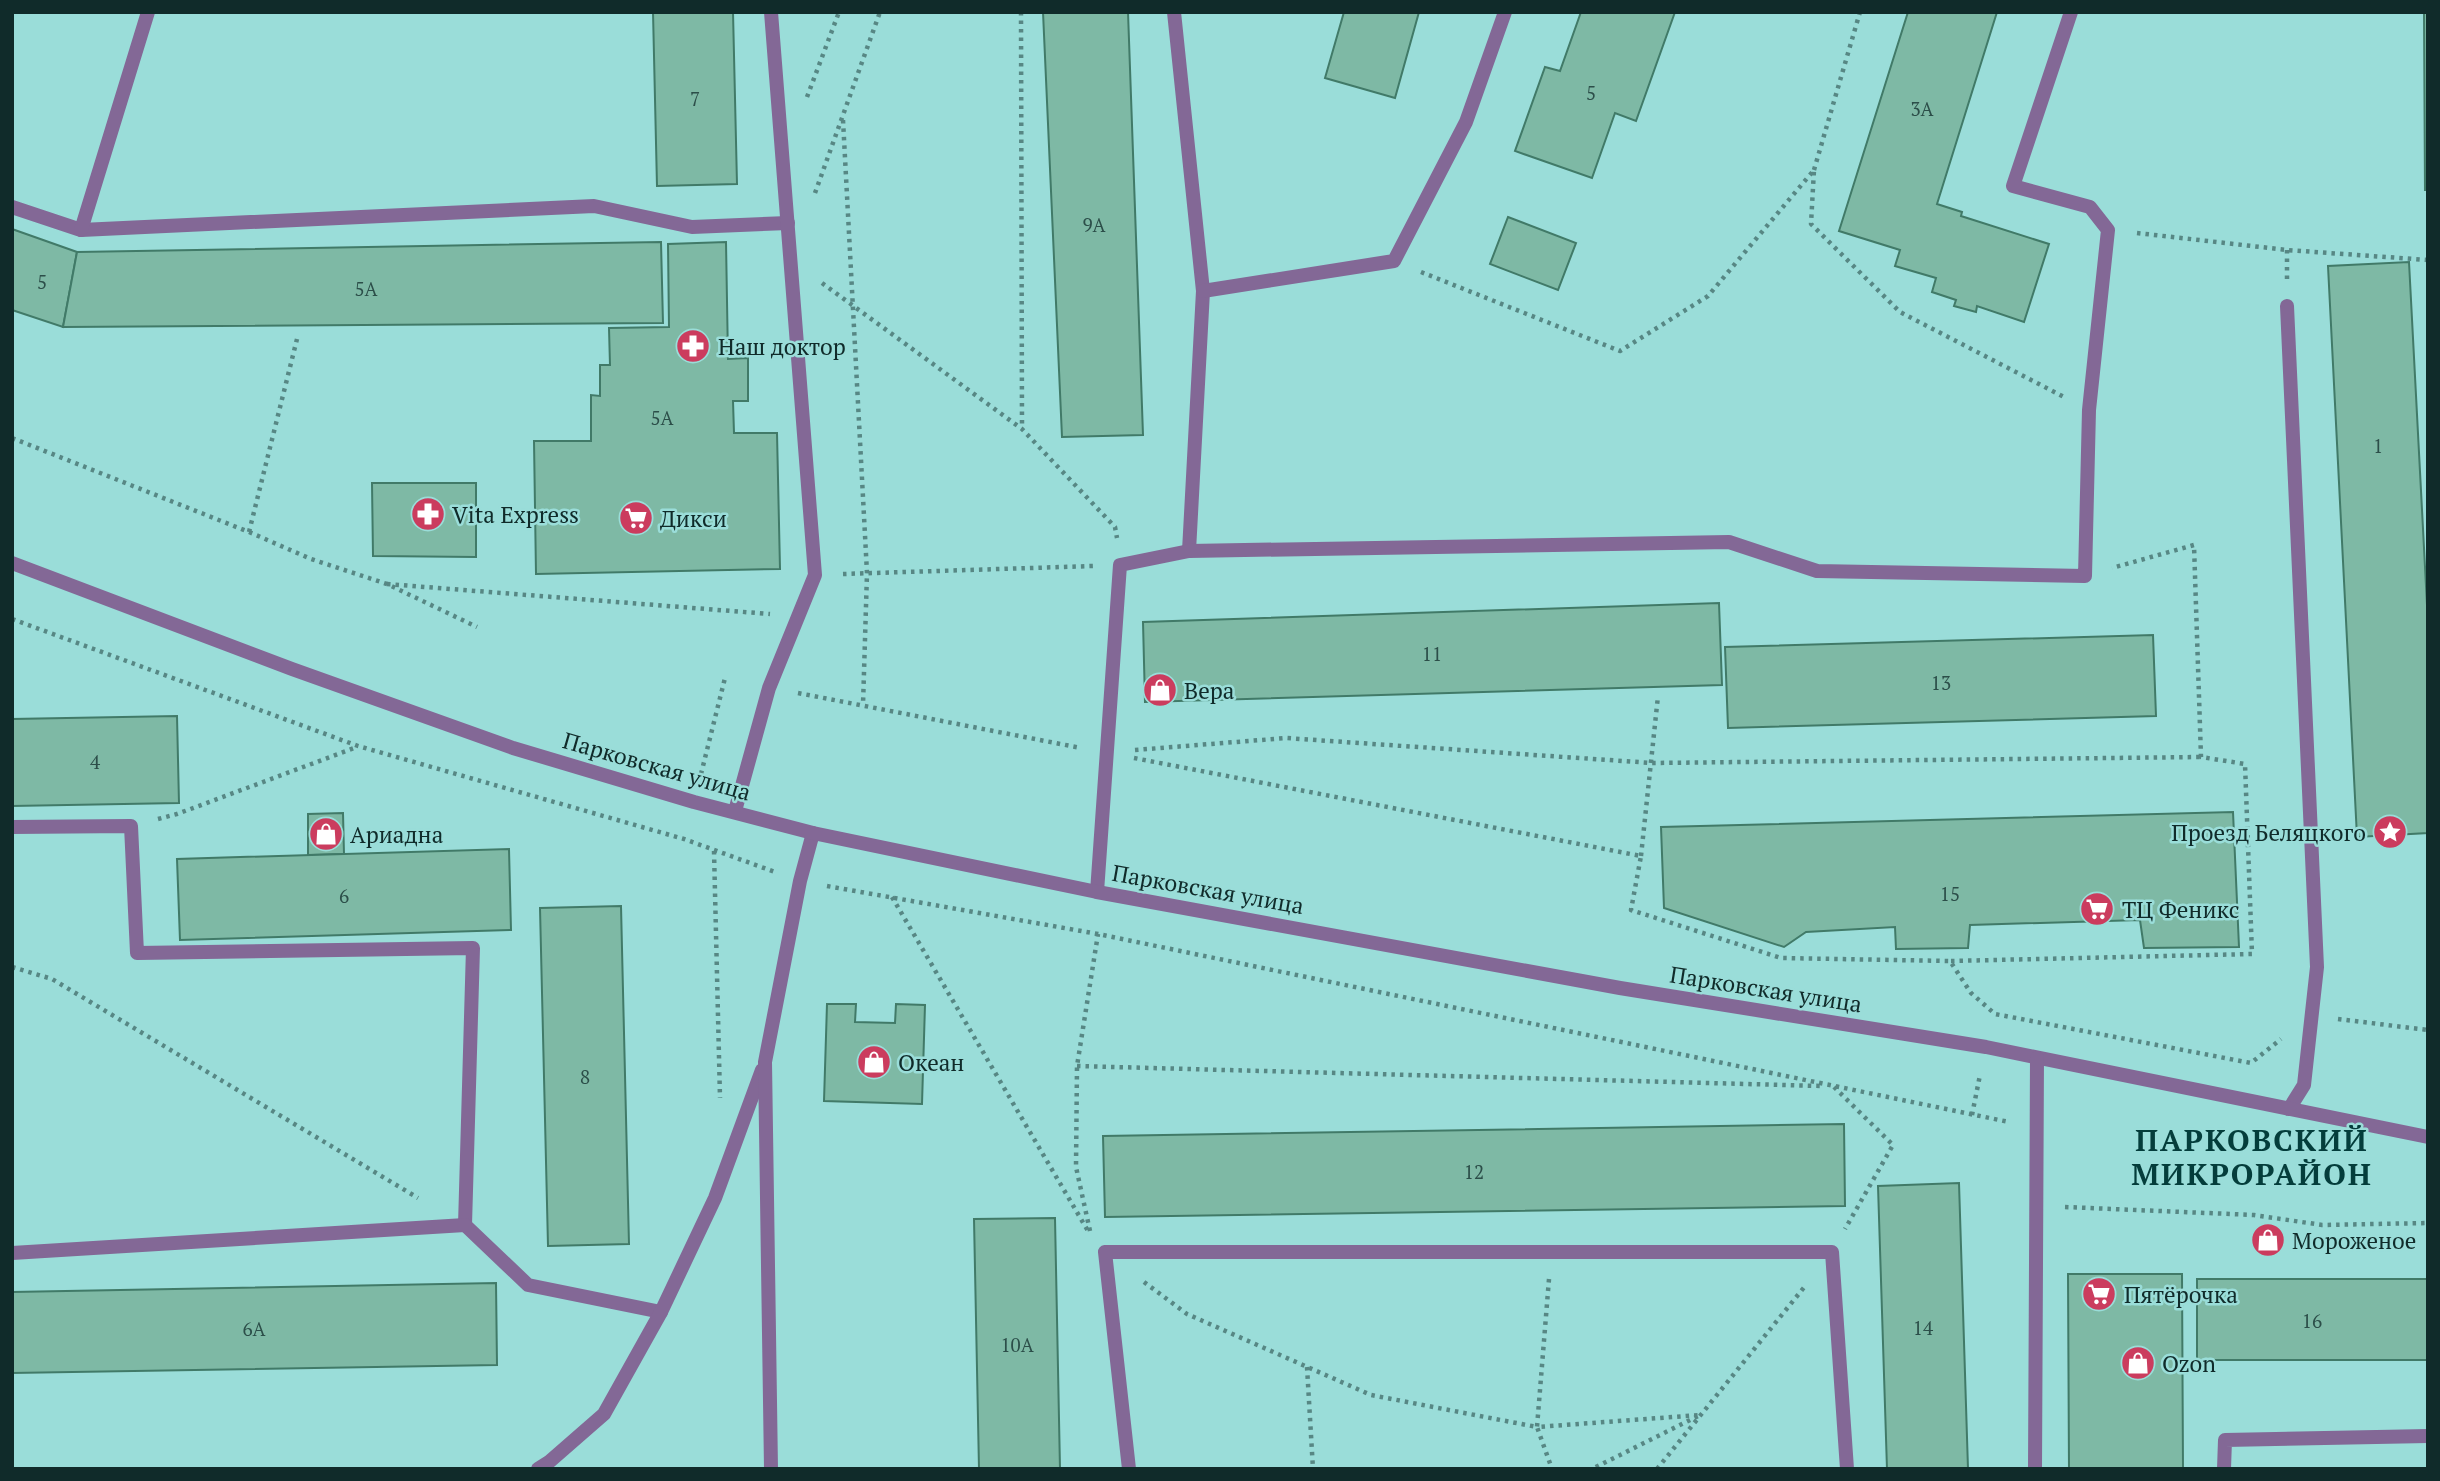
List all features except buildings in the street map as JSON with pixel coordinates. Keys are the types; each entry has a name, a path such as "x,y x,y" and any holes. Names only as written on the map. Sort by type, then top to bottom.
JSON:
{"street":[{"path":"81,230 148,12"},
{"path":"735,811 769,688 815,575 771,12"},
{"path":"1174,12 1203,291 1189,551"},
{"path":"1203,291 1394,261 1466,122 1505,12"},
{"path":"1097,892 1120,565 1189,551 1729,542 1817,571 2085,576 2089,410 2108,230 2090,207 2013,186 2071,12"},
{"path":"12,207 81,230 594,206 692,227 788,223"},
{"path":"2287,306 2317,967 2304,1085 2290,1109"},
{"name":"Парковская улица","path":"12,563 292,669 513,748 694,802 813,833 1097,892 1620,988 1936,1039 2428,1137"},
{"path":"12,827 131,826 137,953 473,948 465,1226"},
{"path":"538,1469 604,1415 661,1312 715,1198 765,1062 800,881 813,833"},
{"path":"2035,1469 2037,1058"},
{"path":"765,1062 771,1469"},
{"path":"12,1252 465,1226 528,1285 661,1312"},
{"path":"1129,1469 1105,1252 1832,1252 1847,1469"},
{"path":"2224,1469 2225,1440 2428,1436"}],"path":[{"path":"806,100 839,12"},
{"path":"814,195 880,12"},
{"path":"1021,12 1021,429"},
{"path":"1860,12 1814,170 1811,224 1900,312 2089,410"},
{"path":"842,116 867,573 863,705"},
{"path":"1394,261 1619,351 1707,296 1814,170"},
{"path":"2108,230 2287,250 2428,260"},
{"path":"791,260 1021,429 1115,527 1120,565 815,575"},
{"path":"249,532 297,339"},
{"path":"12,438 311,559 387,584 477,627"},
{"path":"2085,576 2194,545 2201,757"},
{"path":"387,584 771,614"},
{"path":"684,839 725,678"},
{"path":"769,688 1641,856"},
{"path":"1107,752 1286,738 1652,763 2201,757 2245,764 2252,954 1950,961 1781,958 1632,910 1641,856 1652,763 1658,696"},
{"path":"131,826 177,814 358,746"},
{"path":"714,851 720,1098"},
{"path":"892,897 1091,1237"},
{"path":"1950,961 1971,993 1996,1014 2251,1063 2310,1016 2428,1030"},
{"path":"12,967 52,979 465,1226"},
{"path":"1076,1066 1833,1087 1894,1144 1832,1252 1657,1469"},
{"path":"2036,1206 2254,1215 2322,1225 2428,1223"},
{"path":"1552,1252 1536,1427 1552,1469"},
{"path":"1307,1367 1313,1469"},
{"path":"1536,1427 1700,1415"},
{"path":"1592,1469 1700,1415"}],"place":[{"name":"Наш доктор","path":"693,346"},
{"name":"Vita Express","path":"428,514"},
{"name":"Дикси","path":"636,518"},
{"name":"Вера","path":"1160,690"},
{"name":"Проезд Беляцкого","path":"2390,832"},
{"name":"Ариадна","path":"326,834"},
{"name":"ТЦ Феникс","path":"2097,909"},
{"name":"Океан","path":"874,1062"},
{"name":"Мороженое","path":"2268,1240"},
{"name":"Пятёрочка","path":"2099,1294"},
{"name":"Ozon","path":"2138,1363"}],"district":[{"name":"ПАРКОВСКИЙ МИКРОРАЙОН","path":"2252,1157"}]}
